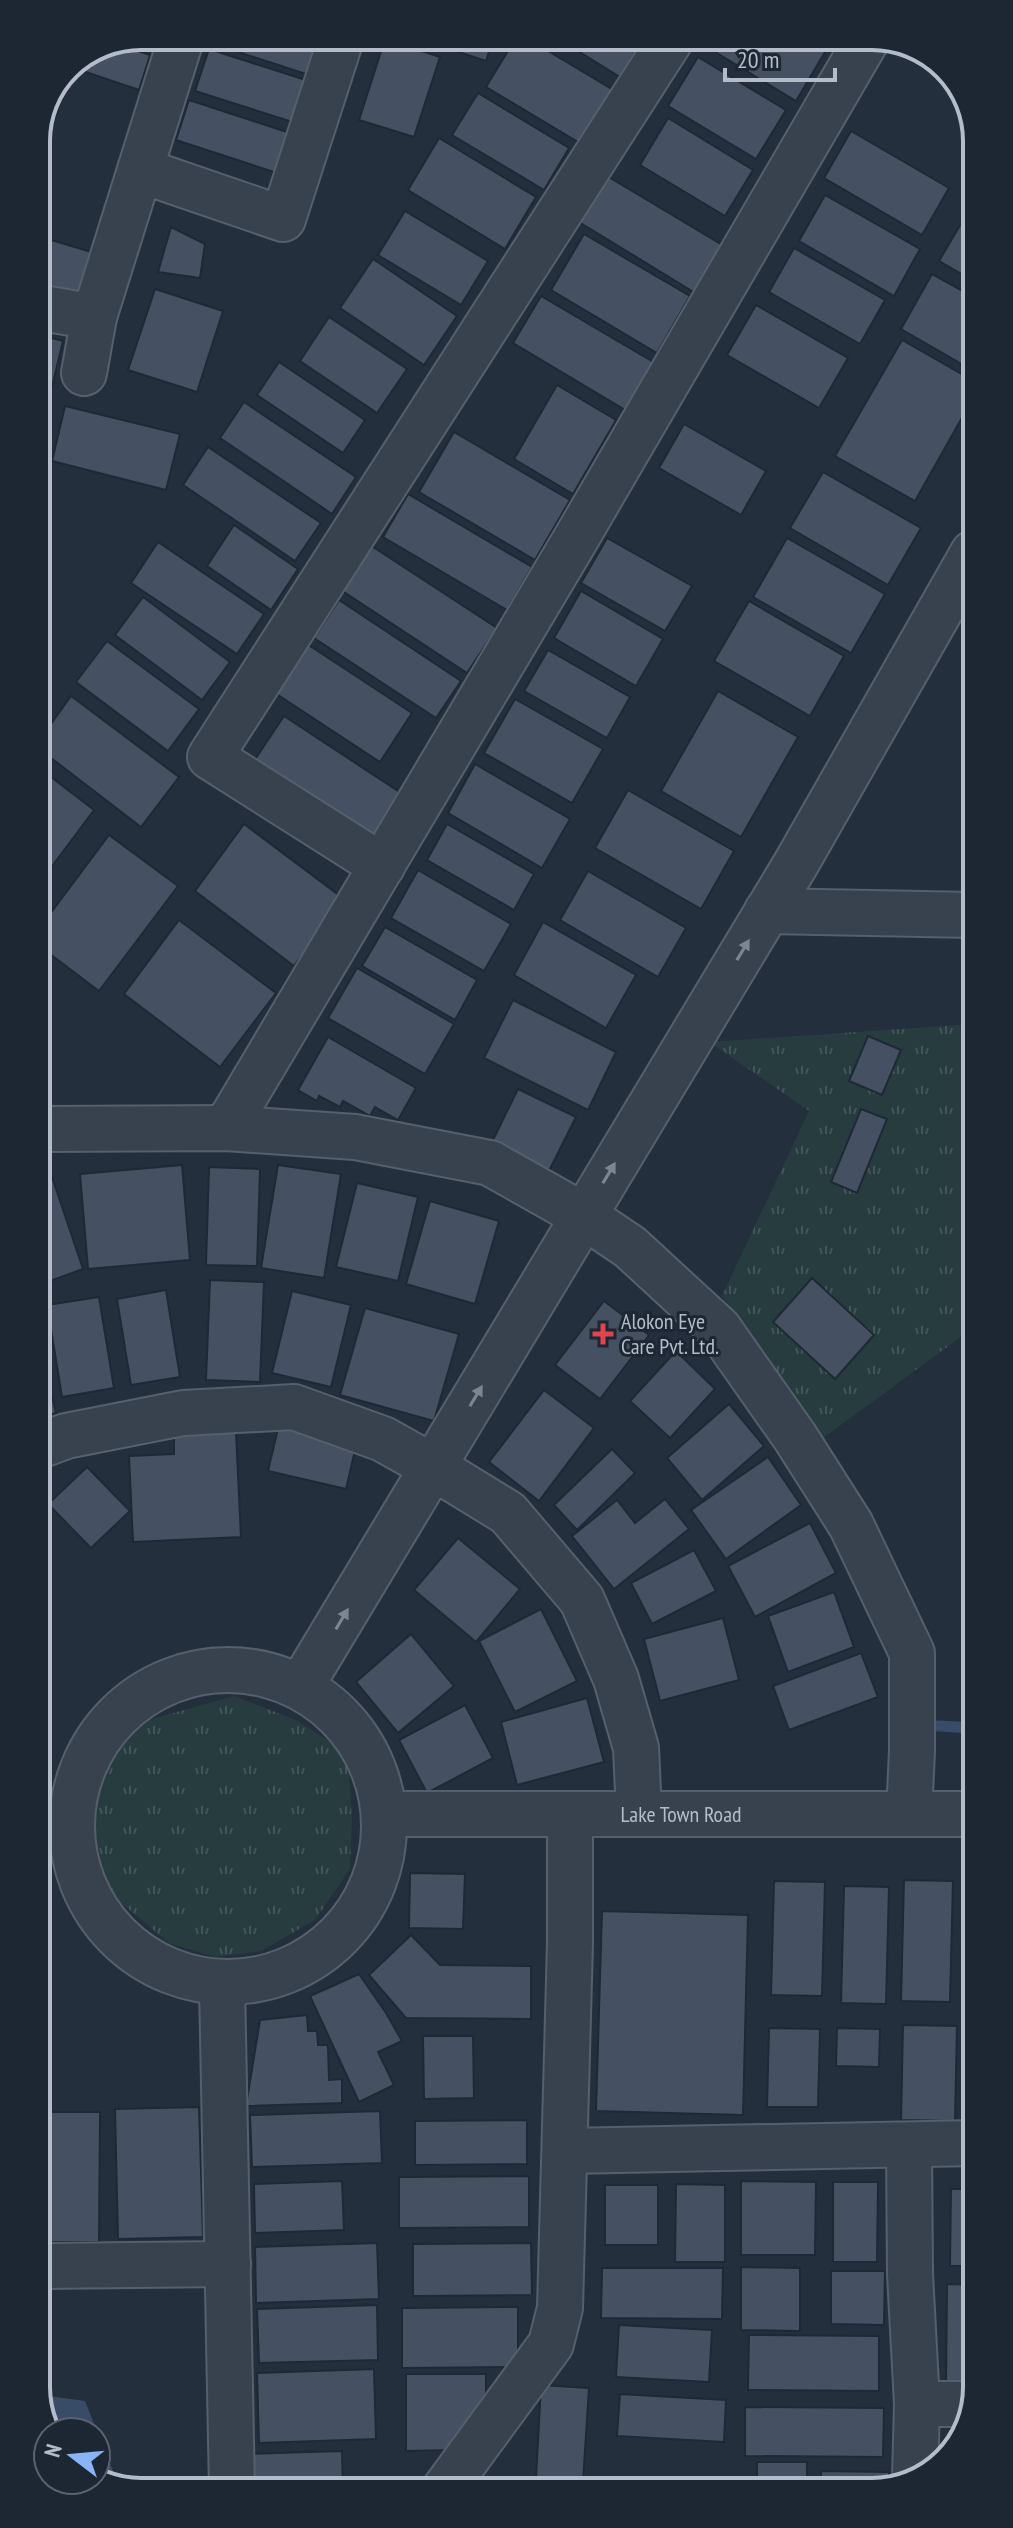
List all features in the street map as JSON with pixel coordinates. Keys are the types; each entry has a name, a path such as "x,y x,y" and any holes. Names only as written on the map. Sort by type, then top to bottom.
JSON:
{"street":[{"path":"84,373 94,317 178,50"},
{"path":"140,170 283,219 337,50"},
{"path":"382,866 210,757 664,50"},
{"path":"226,1128 861,50"},
{"path":"50,309 94,317"},
{"path":"301,1686 767,911 963,570"},
{"path":"767,911 963,915"},
{"path":"50,1131 226,1128 355,1137 490,1163 584,1216 630,1247 719,1329 795,1437 851,1525 912,1653 909,1814"},
{"path":"50,1442 183,1413 294,1407 383,1439 508,1513 582,1600 616,1679 636,1748 639,1813"},
{"path":"247,1669 301,1686 344,1718 372,1762 385,1814 381,1858 367,1899 341,1935 306,1962 265,1979 222,1984 181,1977 142,1959 111,1931 57,1859 70,1822 58,1787 98,1736 139,1696 190,1672 247,1669"},
{"name":"Lake Town Road","path":"385,1814 963,1814"},
{"path":"453,2478 551,2344 560,2308 570,1814"},
{"path":"222,1984 232,2478"},
{"path":"565,2151 963,2143"},
{"path":"909,2145 910,2274 917,2404 915,2467"},
{"path":"50,2266 228,2264"},
{"path":"917,2404 961,2404"}],"green space":[{"path":"963,1025 963,1336 819,1441 722,1296 809,1111 710,1042"},
{"path":"234,1696 298,1721 348,1754 352,1819 350,1869 315,1920 261,1951 215,1957 169,1943 106,1890 87,1822 97,1767 138,1723"}],"water":[{"path":"51,2396 85,2401 91,2416 55,2416"}],"building":[{"path":"136,50 150,55 139,90 83,71 112,55"},
{"path":"209,50 315,83 302,125 195,91"},
{"path":"232,50 320,50 312,76"},
{"path":"381,50 419,50 440,57 414,137 359,120"},
{"path":"453,50 490,50 486,61"},
{"path":"508,50 546,50 615,91 583,145 486,87"},
{"path":"577,50 636,50 620,77"},
{"path":"712,50 826,50 796,101"},
{"path":"698,57 786,110 756,159 668,106"},
{"path":"65,93 51,130 59,101"},
{"path":"478,93 569,148 544,190 452,135"},
{"path":"189,100 296,135 283,175 176,140"},
{"path":"668,118 753,170 725,216 640,165"},
{"path":"851,131 949,188 922,235 824,178"},
{"path":"439,138 536,197 505,249 408,190"},
{"path":"607,176 729,249 700,296 579,222"},
{"path":"825,195 920,249 894,296 799,241"},
{"path":"405,211 488,261 461,305 378,255"},
{"path":"963,220 963,275 939,261"},
{"path":"171,227 205,244 200,278 158,272"},
{"path":"584,234 690,296 657,353 551,290"},
{"path":"50,240 98,254 81,308 50,298"},
{"path":"794,248 885,300 860,344 769,292"},
{"path":"373,259 457,316 424,365 340,308"},
{"path":"932,274 963,291 963,365 901,329"},
{"path":"155,289 223,311 197,392 128,370"},
{"path":"541,296 655,363 627,411 513,343"},
{"path":"756,305 848,358 819,408 727,355"},
{"path":"329,317 407,369 377,413 300,361"},
{"path":"50,338 63,341 50,386"},
{"path":"902,340 963,375 963,416 915,501 835,456"},
{"path":"279,362 365,420 343,453 257,395"},
{"path":"557,385 616,420 573,494 514,459"},
{"path":"244,402 356,477 332,514 220,438"},
{"path":"65,406 180,434 166,490 52,461"},
{"path":"684,424 766,471 741,515 659,468"},
{"path":"454,432 570,500 535,560 419,492"},
{"path":"208,447 321,523 295,561 183,485"},
{"path":"823,472 921,528 888,585 790,528"},
{"path":"408,494 532,567 507,610 383,537"},
{"path":"234,525 298,569 271,610 207,566"},
{"path":"607,538 692,586 665,631 581,583"},
{"path":"787,538 885,594 851,653 753,597"},
{"path":"158,542 264,614 237,654 131,583"},
{"path":"370,545 497,628 467,673 341,590"},
{"path":"581,591 663,639 636,686 554,638"},
{"path":"143,597 230,662 202,700 115,635"},
{"path":"339,600 461,681 436,718 314,638"},
{"path":"749,601 844,656 810,716 714,661"},
{"path":"107,641 199,709 168,751 76,682"},
{"path":"307,644 412,713 380,762 275,693"},
{"path":"548,650 630,697 607,738 524,691"},
{"path":"718,691 798,737 741,837 661,791"},
{"path":"71,696 179,777 141,827 50,757 50,725"},
{"path":"515,699 603,749 572,803 484,753"},
{"path":"284,716 404,795 372,843 252,764"},
{"path":"475,764 570,819 542,868 448,813"},
{"path":"50,776 94,810 50,869"},
{"path":"628,790 734,851 701,909 595,848"},
{"path":"244,824 344,899 294,966 195,891"},
{"path":"447,824 534,874 514,910 427,860"},
{"path":"109,835 178,886 99,991 50,954 50,914"},
{"path":"418,870 511,924 484,971 391,918"},
{"path":"588,871 686,928 658,977 560,920"},
{"path":"179,920 276,993 220,1067 124,994"},
{"path":"543,922 636,975 606,1028 514,975"},
{"path":"385,927 477,980 455,1020 362,966"},
{"path":"357,968 454,1024 425,1074 328,1018"},
{"path":"513,1000 616,1052 588,1110 484,1058"},
{"path":"868,1036 901,1050 882,1095 849,1081"},
{"path":"328,1037 416,1088 398,1120 375,1107 370,1116 343,1101 340,1107 319,1096 317,1101 298,1090"},
{"path":"518,1089 576,1117 549,1171 492,1142"},
{"path":"861,1109 887,1119 857,1193 831,1182"},
{"path":"182,1165 190,1260 88,1269 80,1174"},
{"path":"278,1165 341,1174 324,1278 261,1268"},
{"path":"209,1167 260,1169 257,1266 206,1265"},
{"path":"50,1178 83,1269 50,1281"},
{"path":"357,1183 418,1197 398,1281 336,1267"},
{"path":"430,1201 499,1221 475,1304 406,1284"},
{"path":"812,1278 874,1335 835,1379 773,1322"},
{"path":"210,1280 264,1282 260,1382 206,1380"},
{"path":"166,1290 180,1377 131,1385 117,1299"},
{"path":"292,1291 351,1305 331,1387 272,1373"},
{"path":"99,1297 114,1388 62,1397 50,1323 50,1305"},
{"path":"604,1301 649,1335 600,1399 555,1365"},
{"path":"365,1308 459,1334 434,1421 340,1395"},
{"path":"676,1351 715,1389 670,1438 630,1401"},
{"path":"50,1388 56,1413 50,1414"},
{"path":"544,1390 594,1428 539,1501 489,1462"},
{"path":"729,1404 764,1446 702,1500 667,1458"},
{"path":"279,1424 357,1442 346,1489 268,1471"},
{"path":"236,1432 241,1537 133,1542 129,1456 174,1454 174,1435"},
{"path":"612,1449 635,1473 577,1530 554,1505"},
{"path":"768,1457 801,1505 726,1559 691,1510"},
{"path":"87,1467 130,1511 91,1548 50,1506 50,1502"},
{"path":"665,1499 689,1529 614,1589 572,1536 617,1500 635,1523"},
{"path":"810,1523 836,1573 755,1617 728,1566"},
{"path":"458,1538 520,1589 476,1642 414,1590"},
{"path":"694,1550 716,1591 652,1624 631,1583"},
{"path":"834,1592 854,1647 788,1672 768,1616"},
{"path":"541,1609 577,1681 515,1712 479,1641"},
{"path":"723,1618 739,1680 660,1701 644,1639"},
{"path":"411,1634 454,1686 398,1733 356,1682"},
{"path":"861,1653 878,1697 789,1730 773,1686"},
{"path":"587,1698 604,1762 517,1785 501,1722"},
{"path":"465,1705 493,1758 427,1793 399,1740"},
{"path":"410,1873 465,1874 463,1929 409,1928"},
{"path":"904,1880 953,1881 950,2002 901,2001"},
{"path":"774,1881 825,1882 822,1996 771,1995"},
{"path":"844,1886 889,1887 886,2004 841,2003"},
{"path":"602,1911 748,1915 743,2115 596,2111"},
{"path":"411,1935 440,1965 531,1966 531,2019 406,2018 369,1975"},
{"path":"359,1974 402,2041 378,2052 394,2085 359,2102 310,1996"},
{"path":"307,2015 308,2031 317,2031 318,2045 328,2045 329,2080 342,2079 342,2103 246,2106 260,2020"},
{"path":"903,2025 957,2026 955,2121 901,2120"},
{"path":"769,2028 820,2029 818,2107 767,2107"},
{"path":"837,2028 880,2029 879,2067 836,2066"},
{"path":"423,2036 473,2036 474,2098 424,2099"},
{"path":"199,2107 203,2237 118,2239 115,2109"},
{"path":"380,2111 382,2163 252,2167 250,2115"},
{"path":"51,2112 100,2112 99,2242 51,2242"},
{"path":"527,2120 527,2164 415,2165 415,2121"},
{"path":"529,2176 529,2227 399,2228 399,2177"},
{"path":"342,2181 344,2230 255,2233 254,2184"},
{"path":"741,2181 816,2182 815,2255 741,2255"},
{"path":"833,2182 878,2182 877,2262 833,2262"},
{"path":"676,2184 725,2185 725,2262 675,2262"},
{"path":"605,2185 658,2185 658,2245 605,2245"},
{"path":"951,2189 963,2189 963,2266 950,2266"},
{"path":"377,2243 379,2299 256,2303 255,2247"},
{"path":"531,2243 532,2295 413,2296 413,2244"},
{"path":"741,2267 800,2268 800,2331 741,2330"},
{"path":"602,2268 723,2268 722,2319 601,2318"},
{"path":"831,2271 885,2271 884,2325 831,2324"},
{"path":"947,2284 963,2285 963,2387 946,2388"},
{"path":"377,2305 378,2360 259,2363 257,2309"},
{"path":"518,2307 518,2367 402,2368 402,2308"},
{"path":"619,2325 712,2330 709,2382 616,2377"},
{"path":"749,2335 879,2336 879,2391 748,2390"},
{"path":"374,2369 376,2439 259,2443 257,2373"},
{"path":"406,2374 486,2374 486,2402 453,2450 406,2451"},
{"path":"541,2385 589,2388 583,2478 536,2478"},
{"path":"620,2394 726,2400 724,2442 617,2436"},
{"path":"745,2407 884,2408 883,2457 745,2456"},
{"path":"342,2451 343,2478 250,2478 249,2454"},
{"path":"757,2462 807,2462 807,2478 757,2478"},
{"path":"821,2471 889,2472 889,2476 884,2477 821,2478"}],"waterway":[{"path":"938,1726 963,1727"}],"place":[{"name":"Alokon Eye Care Pvt. Ltd.","path":"603,1334"}]}
